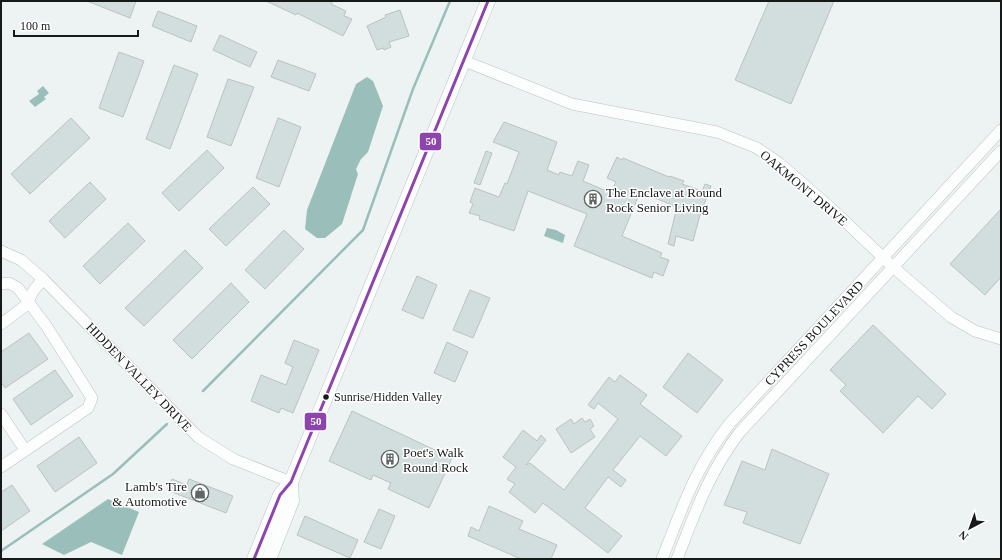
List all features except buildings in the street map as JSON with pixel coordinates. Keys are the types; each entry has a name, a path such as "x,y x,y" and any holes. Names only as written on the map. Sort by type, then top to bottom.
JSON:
{"main road":[{"path":"254,559 280,495 291,482 462,60 488,1"},
{"path":"269,559 292,501 291,482"}],"street":[{"name":"OAKMONT DRIVE","path":"462,60 572,104 717,132 757,148 779,163 808,188 893,267 951,317 975,330 1001,339"},
{"name":"CYPRESS BOULEVARD","path":"662,559 700,466 713,444 730,423 1001,130"},
{"name":"CYPRESS BOULEVARD","path":"677,559 702,495 724,452 740,432 1001,151"},
{"name":"HIDDEN VALLEY DRIVE","path":"1,251 21,260 43,279 198,437 210,447 233,459 291,482"},
{"path":"1,324 25,306 34,290 43,279"},
{"path":"1,284 6,282 14,285 28,301 47,327 92,398 88,408 1,467"},
{"path":"1,414 25,450"}],"water":[{"path":"367,77 373,81 383,106 368,152 361,159 356,169 358,174 342,224 325,238 317,238 305,229 307,210 356,84"},
{"path":"43,86 49,93 44,97 46,99 35,107 29,101 39,94 37,91"},
{"path":"547,228 556,230 565,235 563,243 544,236"},
{"path":"108,499 139,512 122,555 91,542 64,555 42,544"}],"waterway":[{"path":"203,391 363,230 413,89 450,1"},
{"path":"1,551 113,474 167,424"}],"transit line":[{"name":"50","path":"254,559 280,495 291,482 488,1"}],"place":[{"name":"The Enclave at Round Rock Senior Living","path":"593,199"},
{"name":"Sunrise/Hidden Valley","path":"326,397"},
{"name":"Poet's Walk Round Rock","path":"390,459"},
{"name":"Lamb's Tire & Automotive","path":"200,493"}]}
